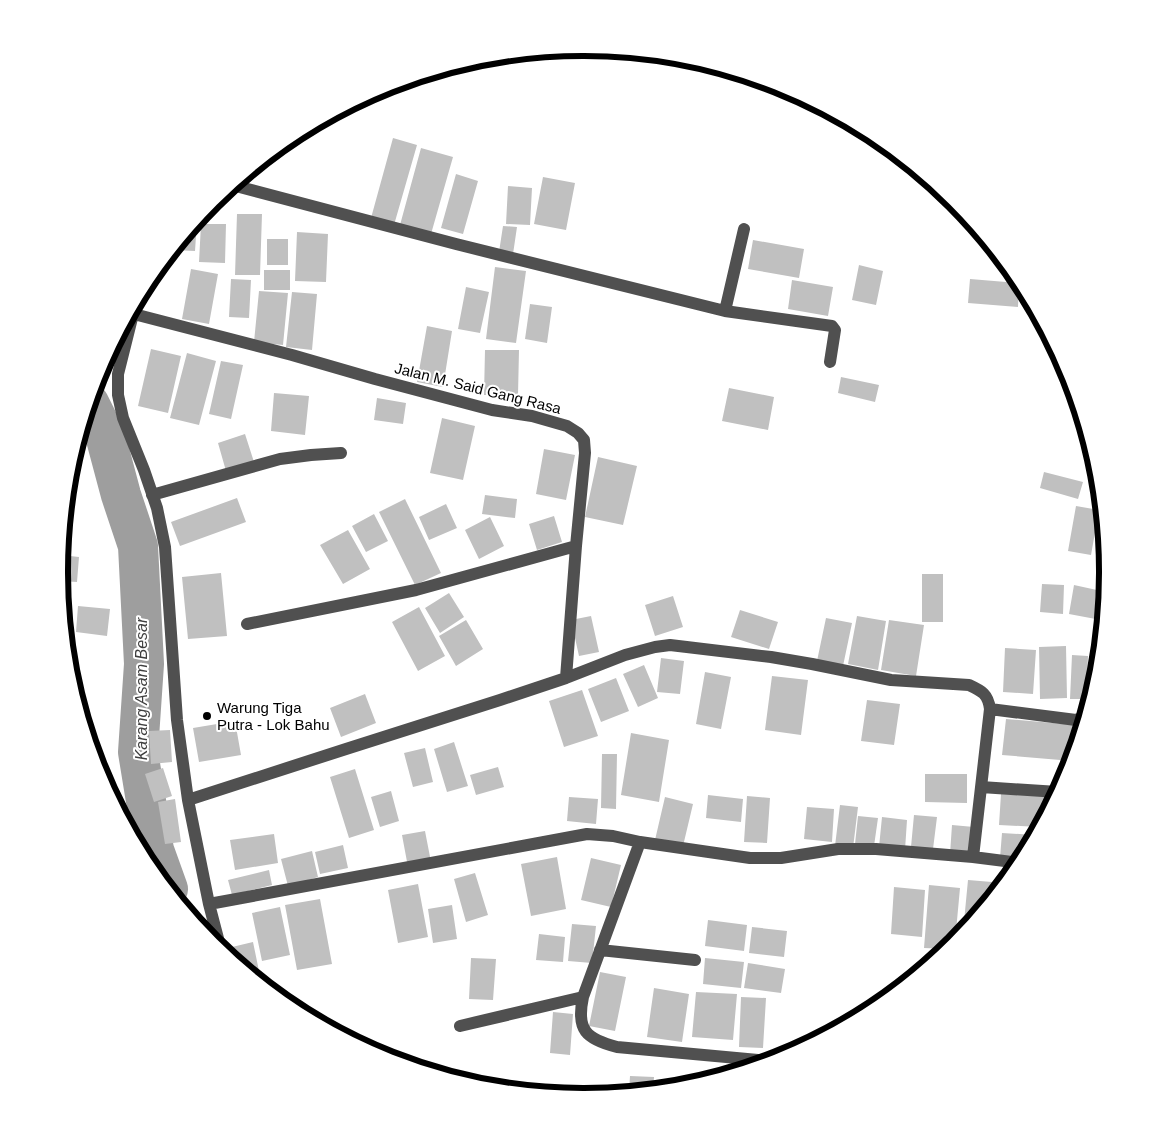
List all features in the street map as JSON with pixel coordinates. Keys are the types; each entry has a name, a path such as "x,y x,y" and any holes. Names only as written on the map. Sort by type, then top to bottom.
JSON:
{"street":[{"path":"240,187 456,244 725,311 832,326 835,330 830,362"},
{"path":"725,311 744,230"},
{"name":"Jalan M. Said Gang Rasa","path":"136,315 292,355 492,410 532,416 567,426 578,433 584,440 585,453 566,678"},
{"path":"127,333 118,374 118,395 123,418 138,453 157,508 165,546 178,720 188,800 217,935"},
{"path":"152,495 280,459 341,453"},
{"path":"247,624 416,590 576,546"},
{"path":"188,800 566,678 625,656 655,647 670,645 771,657 891,680 970,685 985,694 989,700 990,709 973,858"},
{"path":"990,709 1078,719"},
{"path":"981,787 1050,791"},
{"path":"209,904 587,834 613,836 640,842 750,858 781,858 838,849 866,849 1010,862"},
{"path":"640,842 583,997 580,1010 581,1023 585,1031 600,1043 617,1047 751,1059"},
{"path":"600,950 694,960"},
{"path":"460,1026 583,997"}],"building":[{"path":"393,138 417,145 394,225 371,218"},
{"path":"421,148 453,157 431,234 400,225"},
{"path":"456,174 478,181 463,234 441,228"},
{"path":"543,177 575,183 566,230 534,224"},
{"path":"508,186 532,188 530,225 506,224"},
{"path":"237,214 262,214 260,275 235,275"},
{"path":"203,224 226,224 225,263 199,262 201,227"},
{"path":"503,226 517,227 513,254 499,252"},
{"path":"196,232 195,251 180,250"},
{"path":"297,232 328,234 326,282 295,281"},
{"path":"267,239 288,239 288,265 267,265"},
{"path":"753,240 804,249 799,278 748,269"},
{"path":"859,265 883,271 876,305 852,300"},
{"path":"495,267 526,271 516,343 486,339"},
{"path":"191,269 218,274 209,324 182,319"},
{"path":"264,270 290,270 290,290 264,290"},
{"path":"231,279 251,280 249,318 229,317"},
{"path":"970,279 1010,282 1018,295 1018,307 968,303"},
{"path":"792,280 833,287 828,316 788,309"},
{"path":"466,287 489,292 480,333 458,329"},
{"path":"259,291 288,293 283,345 254,342"},
{"path":"292,292 317,294 312,350 286,347"},
{"path":"530,304 552,307 547,343 525,339"},
{"path":"427,326 452,331 443,387 417,382"},
{"path":"151,349 181,356 168,413 138,406"},
{"path":"485,350 519,350 518,395 484,395"},
{"path":"187,353 216,361 199,425 170,418"},
{"path":"221,361 243,365 231,419 209,414"},
{"path":"841,377 879,385 875,402 838,393"},
{"path":"729,388 774,397 768,430 722,421"},
{"path":"274,393 309,396 305,435 271,431"},
{"path":"377,398 406,403 403,424 374,420"},
{"path":"442,418 475,426 463,480 430,473"},
{"path":"245,434 254,462 226,471 218,443"},
{"path":"544,449 575,455 566,500 536,494"},
{"path":"598,457 637,466 623,525 585,517"},
{"path":"1044,472 1083,482 1078,499 1040,488"},
{"path":"485,495 517,499 515,518 482,514"},
{"path":"237,498 246,522 180,546 171,522"},
{"path":"405,499 441,573 415,585 379,512"},
{"path":"446,504 457,528 429,540 419,517"},
{"path":"1076,506 1095,509 1097,523 1091,555 1068,551"},
{"path":"374,514 388,541 366,552 352,526"},
{"path":"554,516 562,542 537,550 529,524"},
{"path":"490,517 504,546 479,559 465,530"},
{"path":"348,530 370,569 343,584 320,545"},
{"path":"68,556 79,557 77,582 68,581"},
{"path":"221,573 227,636 188,639 182,577"},
{"path":"922,574 943,574 943,622 922,622"},
{"path":"1042,584 1064,585 1063,614 1040,612"},
{"path":"1074,585 1098,590 1097,619 1069,614"},
{"path":"449,593 464,617 440,633 425,608"},
{"path":"673,596 683,627 655,636 645,605"},
{"path":"78,606 110,609 107,636 76,632"},
{"path":"419,607 445,656 418,671 392,622"},
{"path":"740,610 778,622 769,649 731,637"},
{"path":"591,616 599,652 579,656 571,620"},
{"path":"857,616 886,621 878,670 848,664"},
{"path":"826,618 852,623 843,666 817,661"},
{"path":"466,620 483,649 456,666 439,636"},
{"path":"889,620 924,625 916,676 881,670"},
{"path":"1066,646 1067,698 1040,699 1039,647"},
{"path":"1005,648 1036,650 1033,694 1003,692"},
{"path":"1072,655 1088,656 1087,683 1083,699 1070,699"},
{"path":"661,658 684,661 680,694 657,692"},
{"path":"644,665 658,698 638,707 623,674"},
{"path":"705,672 731,677 721,729 696,724"},
{"path":"772,676 808,680 801,735 765,730"},
{"path":"616,678 629,711 601,722 588,689"},
{"path":"582,690 598,736 564,747 549,701"},
{"path":"365,694 376,723 341,737 330,708"},
{"path":"867,700 900,704 894,745 861,741"},
{"path":"1006,719 1076,725 1063,760 1002,755"},
{"path":"235,721 241,755 199,762 193,728"},
{"path":"170,730 172,762 151,764 149,731"},
{"path":"631,733 669,740 659,802 621,795"},
{"path":"454,742 468,786 447,792 434,749"},
{"path":"425,748 433,782 413,787 404,753"},
{"path":"602,754 617,754 616,809 601,808"},
{"path":"498,767 504,787 476,795 470,775"},
{"path":"163,768 172,796 154,802 145,774"},
{"path":"355,769 374,830 349,838 330,777"},
{"path":"925,774 967,774 967,803 925,802"},
{"path":"391,791 399,821 380,827 371,797"},
{"path":"1001,794 1048,796 1032,827 999,825"},
{"path":"708,795 743,799 741,822 706,818"},
{"path":"747,796 770,798 767,843 744,842"},
{"path":"569,797 598,799 596,824 567,821"},
{"path":"665,797 693,804 683,846 655,840"},
{"path":"175,799 181,842 165,844 158,802"},
{"path":"840,805 858,807 853,848 835,846"},
{"path":"807,807 834,809 832,842 804,839"},
{"path":"914,815 937,817 933,849 911,847"},
{"path":"858,816 878,818 874,846 855,844"},
{"path":"882,817 907,820 905,850 879,847"},
{"path":"952,825 974,827 972,856 950,854"},
{"path":"425,831 431,862 408,867 402,835"},
{"path":"1002,833 1027,835 1012,859 1000,858"},
{"path":"274,834 278,863 235,870 230,840"},
{"path":"343,845 348,868 320,874 315,852"},
{"path":"312,851 318,877 288,886 281,859"},
{"path":"557,857 566,909 531,916 521,864"},
{"path":"591,858 621,865 611,907 581,900"},
{"path":"269,870 272,885 232,895 228,880"},
{"path":"475,873 488,915 466,922 454,879"},
{"path":"968,880 992,882 992,888 964,919"},
{"path":"418,884 428,937 398,943 388,890"},
{"path":"929,885 960,888 956,928 936,949 924,948"},
{"path":"894,887 925,890 922,937 891,934"},
{"path":"320,899 332,964 297,970 285,905"},
{"path":"452,905 457,939 433,943 428,909"},
{"path":"280,907 290,955 262,961 252,913"},
{"path":"708,920 747,925 744,951 705,946"},
{"path":"572,924 596,926 592,963 568,961"},
{"path":"752,927 787,931 784,957 749,953"},
{"path":"539,934 565,937 563,962 536,960"},
{"path":"253,942 259,973 243,960 232,947"},
{"path":"471,958 496,959 493,1000 469,999"},
{"path":"705,958 744,962 741,988 703,984"},
{"path":"748,963 785,969 781,993 744,988"},
{"path":"600,972 626,977 615,1031 589,1026"},
{"path":"654,988 689,994 682,1042 647,1037"},
{"path":"696,992 737,994 733,1040 692,1037"},
{"path":"741,997 766,998 763,1048 739,1047"},
{"path":"553,1012 573,1014 570,1055 550,1053"},
{"path":"630,1076 654,1077 654,1083 629,1086"}],"waterway":[{"name":"Karang Asam Besar","path":"93,412 105,435 121,495 138,546 144,664 138,752 154,850 160,865"}],"place":[{"name":"Warung Tiga Putra - Lok Bahu","path":"207,716"}]}
